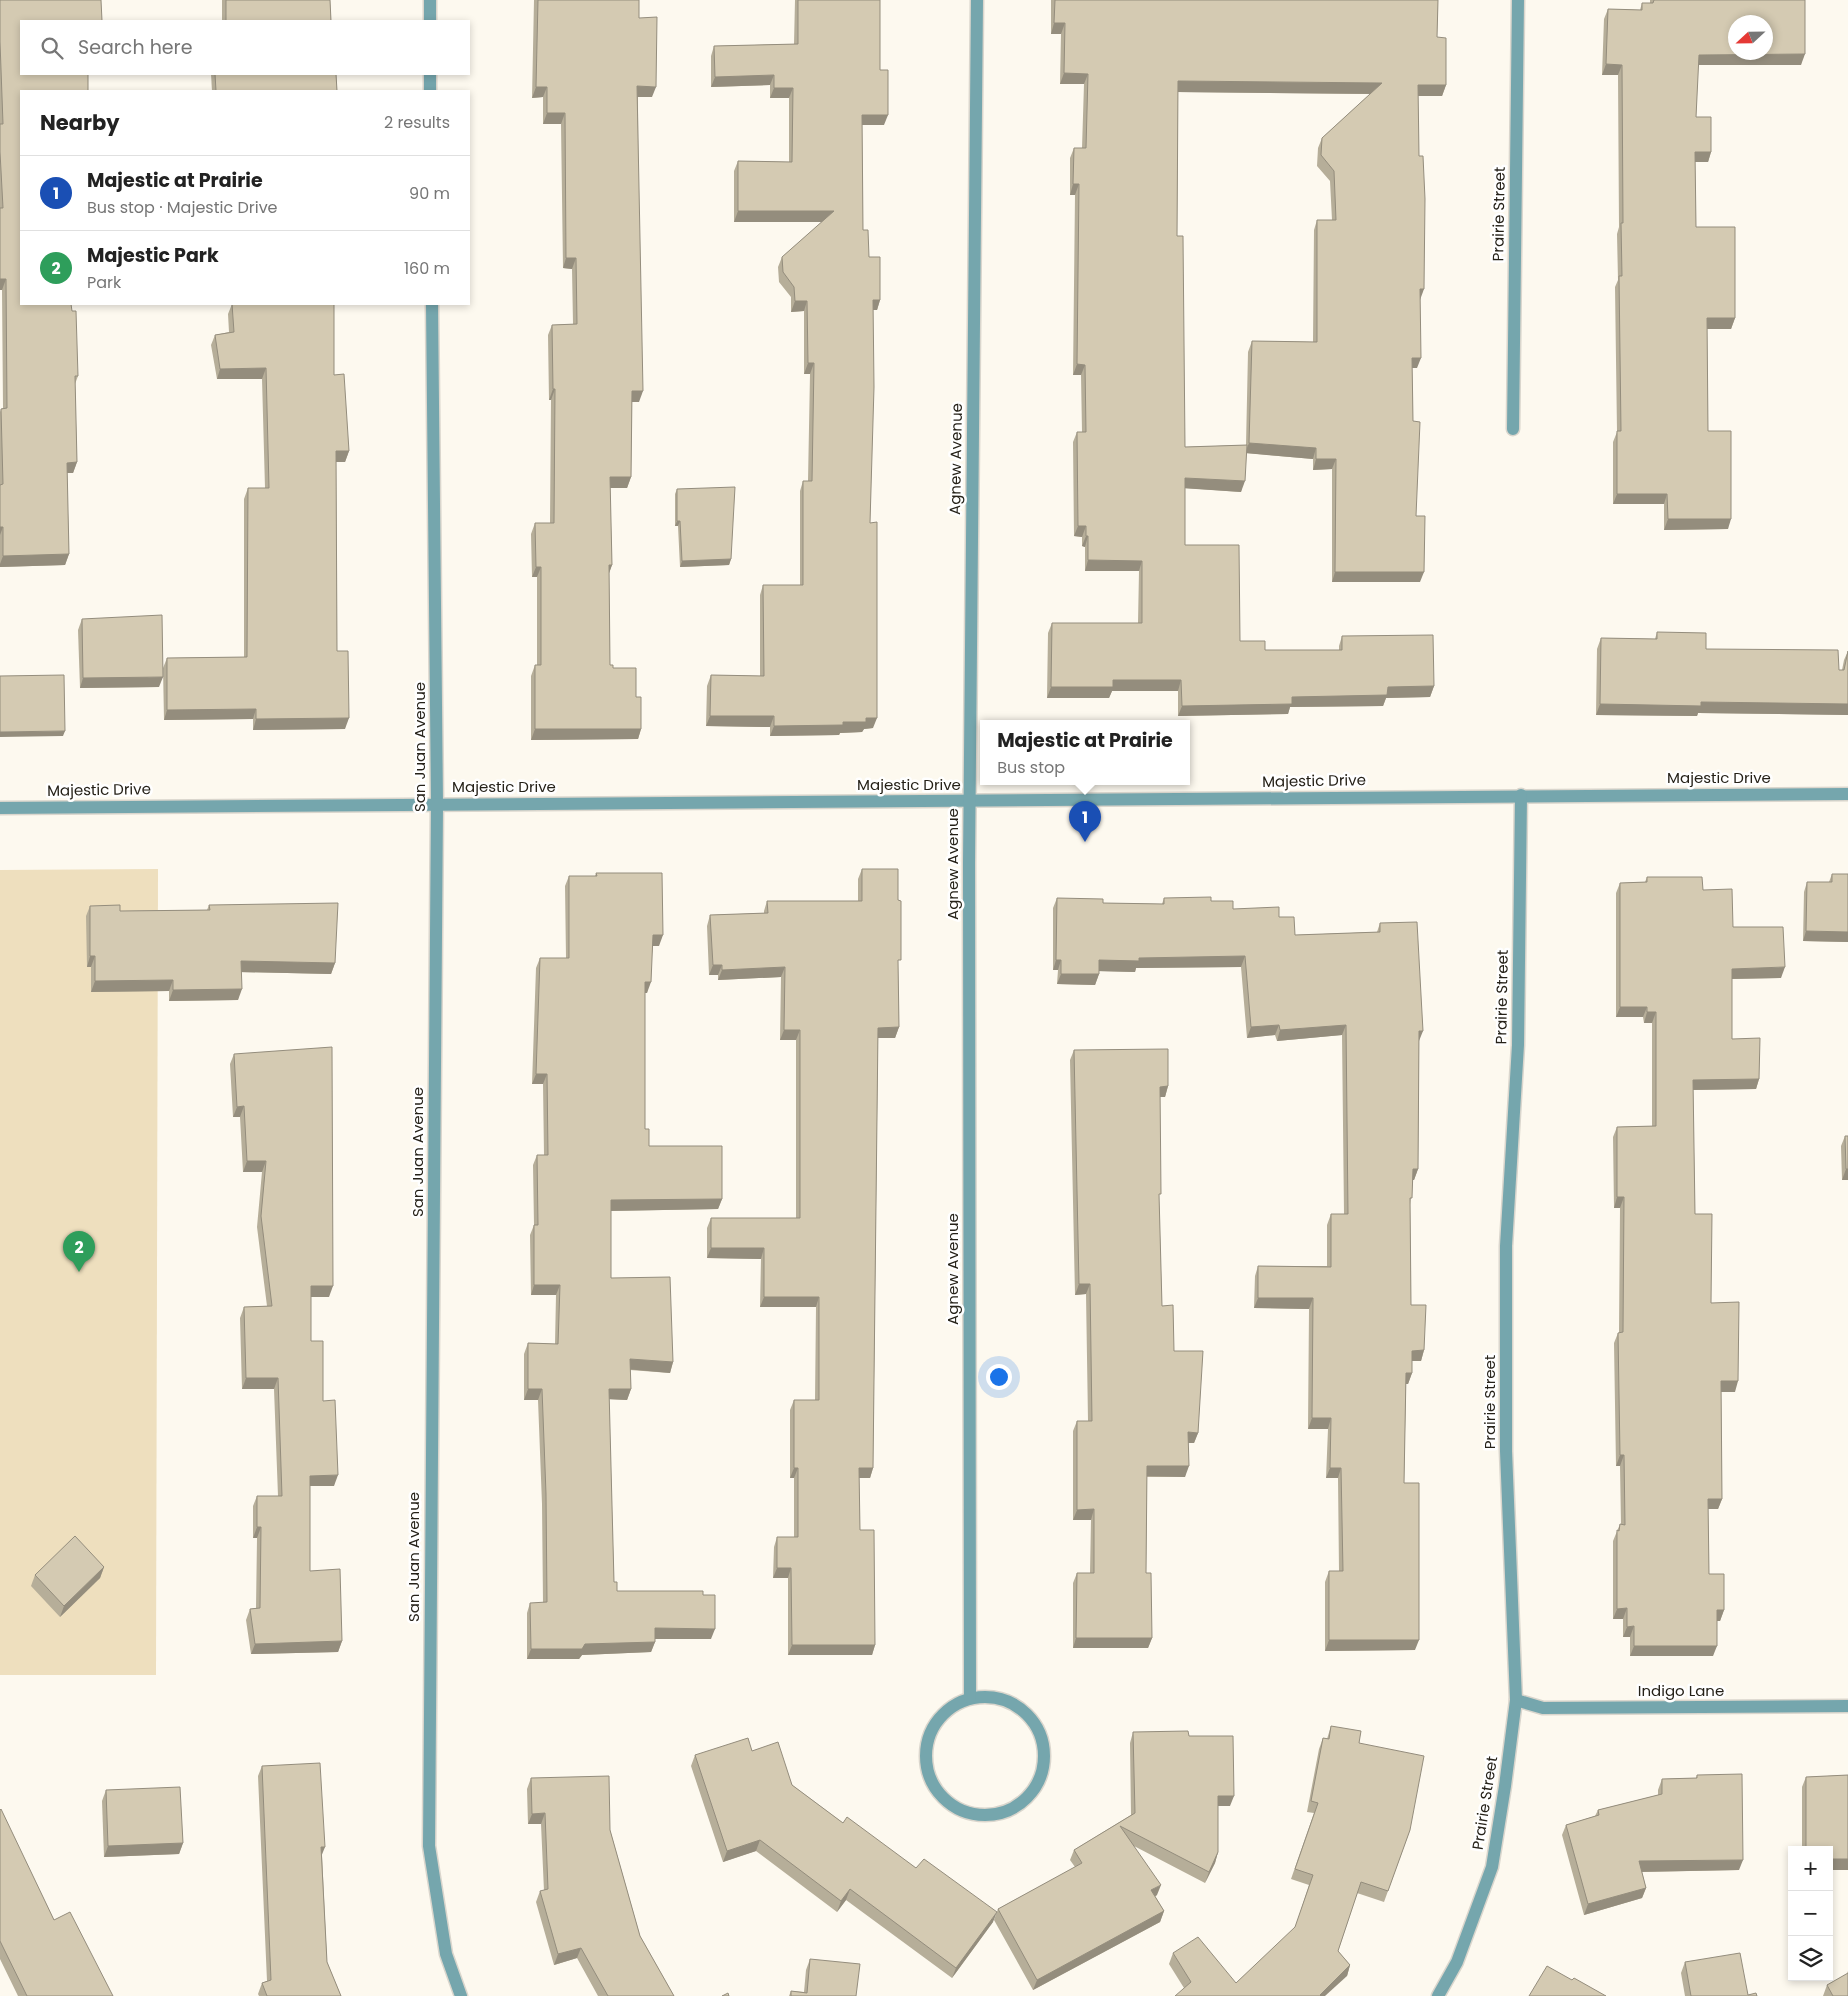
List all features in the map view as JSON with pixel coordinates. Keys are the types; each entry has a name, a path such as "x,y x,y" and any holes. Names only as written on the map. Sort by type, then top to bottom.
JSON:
{"street":[{"path":"430,0 430,20"},
{"name":"Agnew Avenue","path":"970,1698 970,800 977,0"},
{"name":"Prairie Street","path":"1513,429 1518,0"},
{"path":"430,75 430,90"},
{"name":"San Juan Avenue","path":"432,305 437,804 429,1846 446,1954 461,1996"},
{"name":"Majestic Drive","path":"0,808 1848,794"},
{"name":"Prairie Street","path":"1438,1996 1457,1962 1492,1867 1516,1700 1506,1451 1506,1246 1518,1045 1521,795"},
{"path":"987,1696 1004,1700 1020,1708 1032,1720 1041,1738 1044,1757 1041,1777 1031,1794 1016,1807 998,1814 978,1816 959,1810 943,1798 932,1783 926,1764 926,1744 934,1726 943,1714 956,1704 970,1698 987,1696"},
{"name":"Indigo Lane","path":"1516,1700 1543,1708 1848,1706"}],"shaded area":[{"path":"158,869 156,1675 0,1675 0,870"}],"building":[{"path":"0,0 101,0 102,20 20,20 20,75 88,75 88,90 20,90 20,305 71,305 72,311 76,311 78,376 75,376 77,462 67,463 69,554 3,556 3,527 0,527 0,485 3,484 1,409 7,408 6,279 0,279 0,208 3,208 0,124 3,124"},
{"path":"226,0 330,0 331,20 226,20"},
{"path":"538,0 639,0 639,18 657,17 656,87 637,86 643,391 632,391 631,477 610,477 612,565 609,565 610,665 613,665 613,668 636,668 636,697 641,697 641,729 535,729 535,665 541,665 541,567 536,567 535,523 554,523 555,389 553,389 552,325 577,324 576,258 566,258 565,113 547,113 547,87 536,87"},
{"path":"798,0 880,0 880,70 888,70 888,115 862,115 863,230 868,230 869,257 880,257 880,300 873,300 874,387 870,523 877,522 877,718 866,718 866,722 843,722 843,725 774,726 774,716 710,716 711,675 764,676 763,585 803,585 803,481 812,481 814,363 808,363 807,301 795,301 794,287 783,272 782,257 834,211 738,211 738,161 792,162 793,88 774,88 774,75 715,77 714,46 798,44"},
{"path":"1055,0 1438,0 1437,37 1446,38 1446,85 1418,85 1419,156 1423,156 1425,199 1424,289 1420,289 1421,358 1412,358 1413,421 1420,422 1416,516 1425,516 1424,572 1335,572 1336,459 1316,459 1316,448 1249,443 1252,341 1317,342 1317,220 1336,220 1334,171 1321,155 1322,138 1382,83 1178,81 1177,236 1183,236 1185,447 1247,445 1245,481 1185,478 1185,545 1239,545 1240,641 1265,641 1265,650 1342,650 1342,636 1433,635 1434,686 1388,687 1387,695 1292,697 1292,704 1182,706 1181,680 1113,680 1113,687 1051,687 1052,623 1142,623 1142,561 1088,560 1086,526 1078,526 1077,432 1086,432 1085,365 1077,364 1079,184 1073,184 1074,148 1086,148 1088,74 1064,73 1065,23 1054,23"},
{"path":"1654,0 1805,0 1805,54 1773,54 1773,15 1728,15 1728,55 1699,55 1696,117 1711,117 1711,152 1695,152 1696,227 1735,227 1735,318 1707,318 1708,431 1731,431 1731,519 1668,519 1667,494 1617,494 1617,431 1621,431 1619,276 1622,276 1621,223 1623,223 1622,65 1606,64 1608,9 1642,10 1642,3 1653,3"},
{"path":"215,75 336,75 337,90 216,90"},
{"path":"232,305 334,305 334,375 344,374 349,451 336,451 337,651 348,651 349,718 256,719 256,709 167,710 167,658 247,657 248,488 269,488 266,368 220,369 215,335 234,332"},
{"path":"735,487 731,559 682,561 680,521 677,521 677,489"},
{"path":"162,615 163,677 83,678 82,619"},
{"path":"1657,632 1706,633 1706,649 1838,650 1839,670 1844,670 1848,651 1848,704 1701,702 1701,706 1600,704 1601,638 1657,639"},
{"path":"64,675 65,731 0,732 0,676"},
{"path":"862,869 898,869 898,900 901,901 901,960 898,960 899,1027 878,1028 873,1468 859,1468 860,1530 874,1530 875,1645 792,1645 791,1568 777,1568 777,1537 798,1537 798,1468 794,1468 794,1400 819,1400 819,1297 764,1297 764,1248 711,1248 711,1218 800,1218 800,1030 784,1030 785,967 722,970 722,965 713,965 710,915 768,913 767,901 862,901"},
{"path":"596,873 662,873 663,935 653,935 651,982 645,982 645,1129 649,1129 649,1146 722,1146 722,1199 611,1200 611,1278 670,1277 673,1362 630,1359 631,1389 609,1389 614,1582 617,1582 617,1591 703,1591 703,1595 715,1595 715,1629 655,1628 655,1642 585,1644 582,1649 531,1649 530,1603 547,1602 546,1494 542,1389 528,1389 528,1343 558,1344 560,1285 534,1285 534,1225 538,1225 537,1155 548,1155 547,1074 536,1074 540,958 569,958 569,876 597,876"},
{"path":"1832,874 1848,874 1848,932 1806,931 1807,882 1832,882"},
{"path":"1647,877 1702,877 1703,890 1732,889 1733,927 1783,927 1785,967 1732,969 1732,1039 1760,1038 1759,1079 1693,1080 1695,1214 1712,1214 1711,1303 1739,1302 1738,1381 1721,1381 1722,1499 1708,1499 1709,1574 1724,1574 1724,1610 1717,1610 1717,1646 1634,1646 1634,1626 1627,1627 1627,1608 1617,1609 1617,1530 1619,1531 1620,1524 1625,1525 1624,1455 1620,1455 1618,1333 1623,1332 1624,1197 1617,1197 1617,1127 1656,1126 1656,1012 1647,1012 1647,1007 1620,1007 1620,883 1647,882"},
{"path":"1211,897 1211,901 1233,901 1233,909 1279,907 1279,917 1294,917 1295,935 1380,932 1380,923 1417,922 1423,1031 1419,1031 1418,1169 1413,1169 1412,1198 1410,1198 1411,1305 1426,1305 1424,1350 1412,1351 1412,1373 1406,1373 1404,1483 1419,1483 1419,1640 1329,1640 1329,1571 1343,1571 1341,1468 1330,1468 1331,1418 1312,1418 1313,1298 1258,1298 1258,1266 1331,1267 1331,1214 1348,1214 1346,1025 1280,1030 1279,1025 1251,1027 1245,956 1139,958 1139,961 1099,960 1099,974 1061,974 1061,960 1056,960 1057,898 1103,899 1103,903 1164,904 1164,898"},
{"path":"338,903 335,963 241,961 242,989 173,990 173,980 95,981 95,956 90,956 90,906 120,905 120,911 210,910 209,905"},
{"path":"332,1047 333,1286 311,1286 311,1341 323,1341 323,1401 335,1400 338,1475 310,1476 310,1571 340,1569 342,1641 255,1644 250,1609 260,1608 261,1527 257,1527 257,1496 282,1496 278,1378 246,1378 244,1307 272,1306 261,1216 266,1161 247,1161 244,1106 237,1107 234,1054"},
{"path":"1168,1049 1168,1086 1160,1087 1161,1194 1159,1194 1162,1306 1173,1305 1174,1351 1203,1351 1198,1433 1188,1432 1189,1466 1147,1466 1146,1573 1151,1573 1152,1638 1076,1638 1077,1573 1094,1573 1094,1509 1077,1510 1077,1421 1092,1421 1090,1284 1079,1284 1074,1050"},
{"path":"1845,1136 1848,1136 1848,1169 1846,1169"},
{"path":"75,1536 104,1567 64,1606 35,1575"},
{"path":"1331,1726 1361,1731 1359,1743 1424,1756 1410,1830 1388,1891 1361,1882 1338,1951 1350,1965 1321,1996 1175,1996 1191,1982 1173,1953 1198,1937 1236,1983 1295,1927 1313,1875 1295,1869 1318,1803 1311,1801 1323,1738 1329,1739"},
{"path":"1188,1731 1189,1736 1233,1736 1234,1796 1218,1796 1218,1852 1209,1872 1120,1826 1161,1885 1151,1890 1164,1911 1037,1980 998,1909 1082,1863 1074,1850 1135,1813 1133,1732"},
{"path":"748,1738 752,1751 778,1742 792,1785 843,1823 847,1817 916,1868 924,1859 997,1912 956,1968 850,1889 841,1901 760,1840 727,1851 695,1755"},
{"path":"320,1763 325,1847 321,1847 327,1962 341,1996 267,1996 262,1983 271,1980 262,1766"},
{"path":"1742,1774 1743,1860 1639,1861 1646,1888 1588,1904 1566,1825 1599,1815 1598,1810 1662,1794 1662,1779 1697,1778 1697,1775"},
{"path":"1848,1775 1848,1859 1833,1859 1833,1846 1806,1846 1806,1777"},
{"path":"609,1776 610,1830 640,1936 674,1996 608,1996 581,1948 558,1954 540,1891 548,1889 545,1813 532,1814 531,1778"},
{"path":"180,1787 183,1843 108,1846 106,1790"},
{"path":"1,1809 54,1920 70,1912 113,1996 27,1996 0,1941"},
{"path":"1740,1953 1748,1995 1756,1993 1757,1996 1691,1996 1685,1962"},
{"path":"810,1959 860,1964 856,1996 791,1996 791,1991 807,1993"},
{"path":"1547,1966 1572,1980 1574,1978 1606,1996 1529,1996"},
{"path":"1848,1973 1848,1996 1833,1996 1827,1985"}],"place":[{"name":"Majestic at Prairie","path":"1085,842"},
{"name":"Majestic Park","path":"79,1272"}]}
